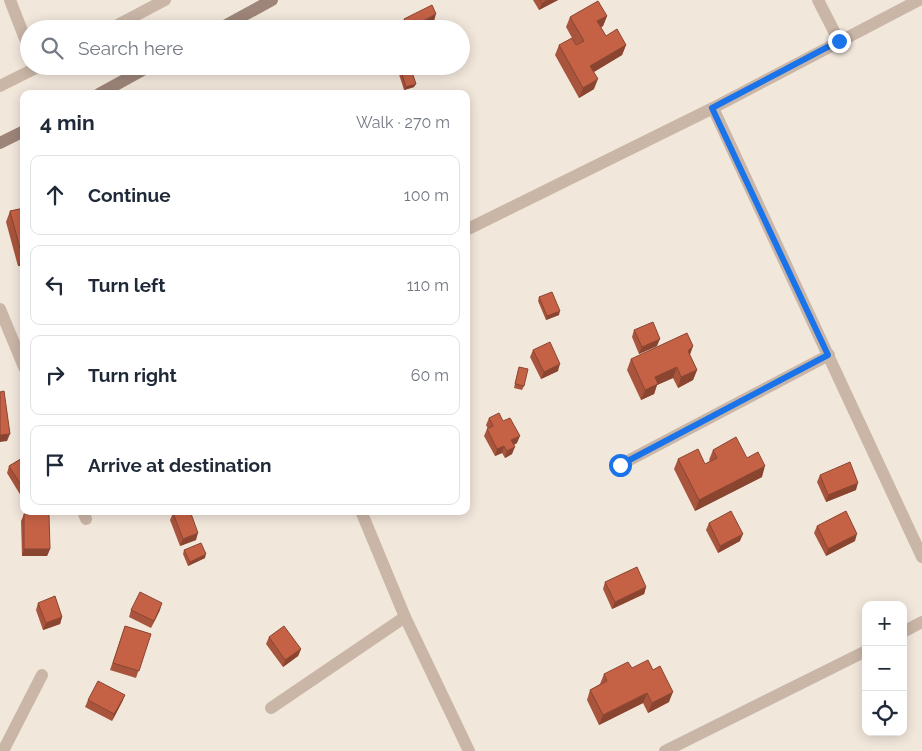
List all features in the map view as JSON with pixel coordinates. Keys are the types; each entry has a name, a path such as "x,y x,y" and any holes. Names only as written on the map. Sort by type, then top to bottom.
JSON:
{"main road":[{"path":"235,20 272,0"},
{"path":"106,90 134,75"},
{"path":"0,143 20,133"}],"street":[{"path":"10,0 20,26"},
{"path":"127,20 164,0"},
{"path":"818,0 839,41"},
{"path":"470,228 712,108 919,0"},
{"path":"0,86 21,75"},
{"path":"712,108 922,557"},
{"path":"0,309 20,357"},
{"path":"620,465 828,355"},
{"path":"363,515 405,616 469,751"},
{"path":"271,708 405,616"},
{"path":"907,630 922,622"},
{"path":"665,751 862,653"},
{"path":"3,751 42,675"}],"building":[{"path":"598,1 607,16 597,21 606,36 617,29 626,45 590,66 598,79 583,88 559,45 572,38 576,45 584,41 570,17"},
{"path":"432,5 436,14 424,20 404,19"},
{"path":"402,75 413,75 416,84 406,87"},
{"path":"20,209 20,248 10,211"},
{"path":"552,292 560,311 547,316 539,297"},
{"path":"653,322 660,339 642,347 634,330"},
{"path":"687,333 693,346 688,351 697,370 681,377 677,367 655,377 658,384 645,390 631,359"},
{"path":"550,342 560,364 544,372 533,350"},
{"path":"519,367 528,369 524,386 515,384"},
{"path":"4,391 10,434 0,435 0,392"},
{"path":"499,413 503,421 510,418 520,436 511,440 515,447 507,451 504,446 497,449 487,429 493,426 489,418"},
{"path":"736,437 747,458 758,452 765,466 699,500 678,459 698,449 705,464 717,458 713,450"},
{"path":"20,459 20,484 9,466"},
{"path":"850,462 858,483 828,495 820,475"},
{"path":"731,511 743,534 720,546 709,523"},
{"path":"846,511 857,534 828,549 817,526"},
{"path":"24,515 49,515 50,549 24,549"},
{"path":"174,515 191,515 198,533 183,539"},
{"path":"201,543 206,554 190,562 184,550"},
{"path":"637,567 646,587 615,602 605,582"},
{"path":"140,592 162,603 154,621 131,610"},
{"path":"55,596 62,617 46,623 38,603"},
{"path":"125,626 151,634 139,671 113,663"},
{"path":"284,626 301,649 285,660 269,637"},
{"path":"648,660 653,670 660,666 673,692 652,703 647,693 603,715 590,690 607,681 604,674 628,662 632,668"},
{"path":"98,681 125,695 114,714 88,700"}],"route":[{"path":"620,465 828,355 712,108 839,41"}]}
